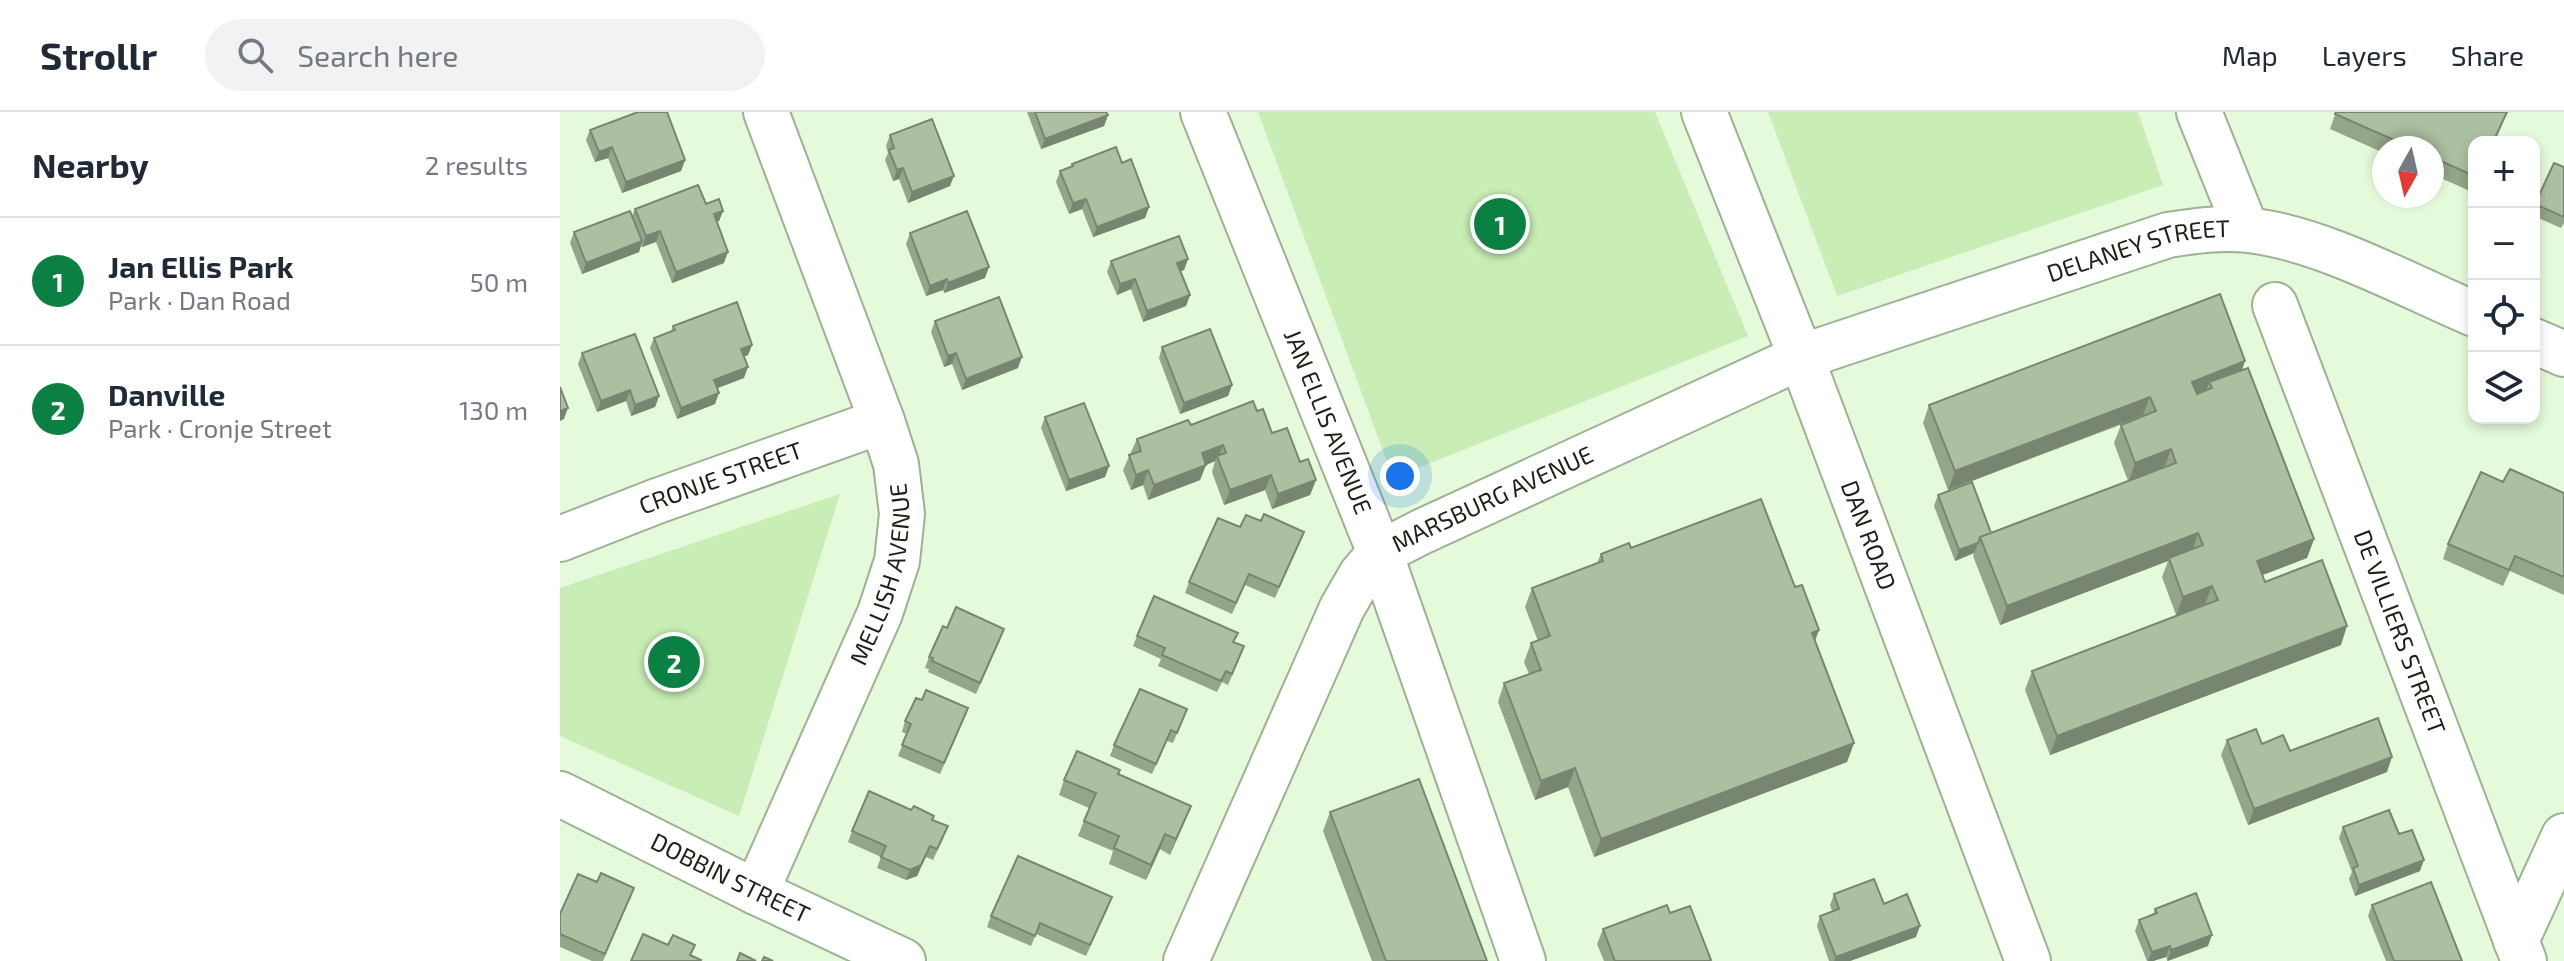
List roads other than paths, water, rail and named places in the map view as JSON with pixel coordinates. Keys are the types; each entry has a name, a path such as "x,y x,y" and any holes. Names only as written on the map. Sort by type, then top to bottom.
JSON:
{"street":[{"name":"MELLISH AVENUE","path":"756,892 880,613 897,561 902,514 896,464 882,421 766,112"},
{"name":"JAN ELLIS AVENUE","path":"1203,112 1380,553 1523,961"},
{"name":"DAN ROAD","path":"1704,112 1801,357 2028,961"},
{"path":"2199,112 2246,229"},
{"name":"DELANEY STREET","path":"1801,357 2168,235 2210,229 2246,229 2286,236 2468,311"},
{"name":"DE VILLIERS STREET","path":"2275,305 2520,951"},
{"path":"2540,344 2564,354"},
{"name":"MARSBURG AVENUE","path":"1186,961 1342,608 1361,575 1380,553 1460,513 1801,357"},
{"name":"CRONJE STREET","path":"560,539 882,421"},
{"name":"DOBBIN STREET","path":"560,794 903,961"},
{"path":"2520,951 2564,836"}],"place":[{"name":"Jan Ellis Park","path":"1500,224"},
{"name":"Danville","path":"674,662"}]}
